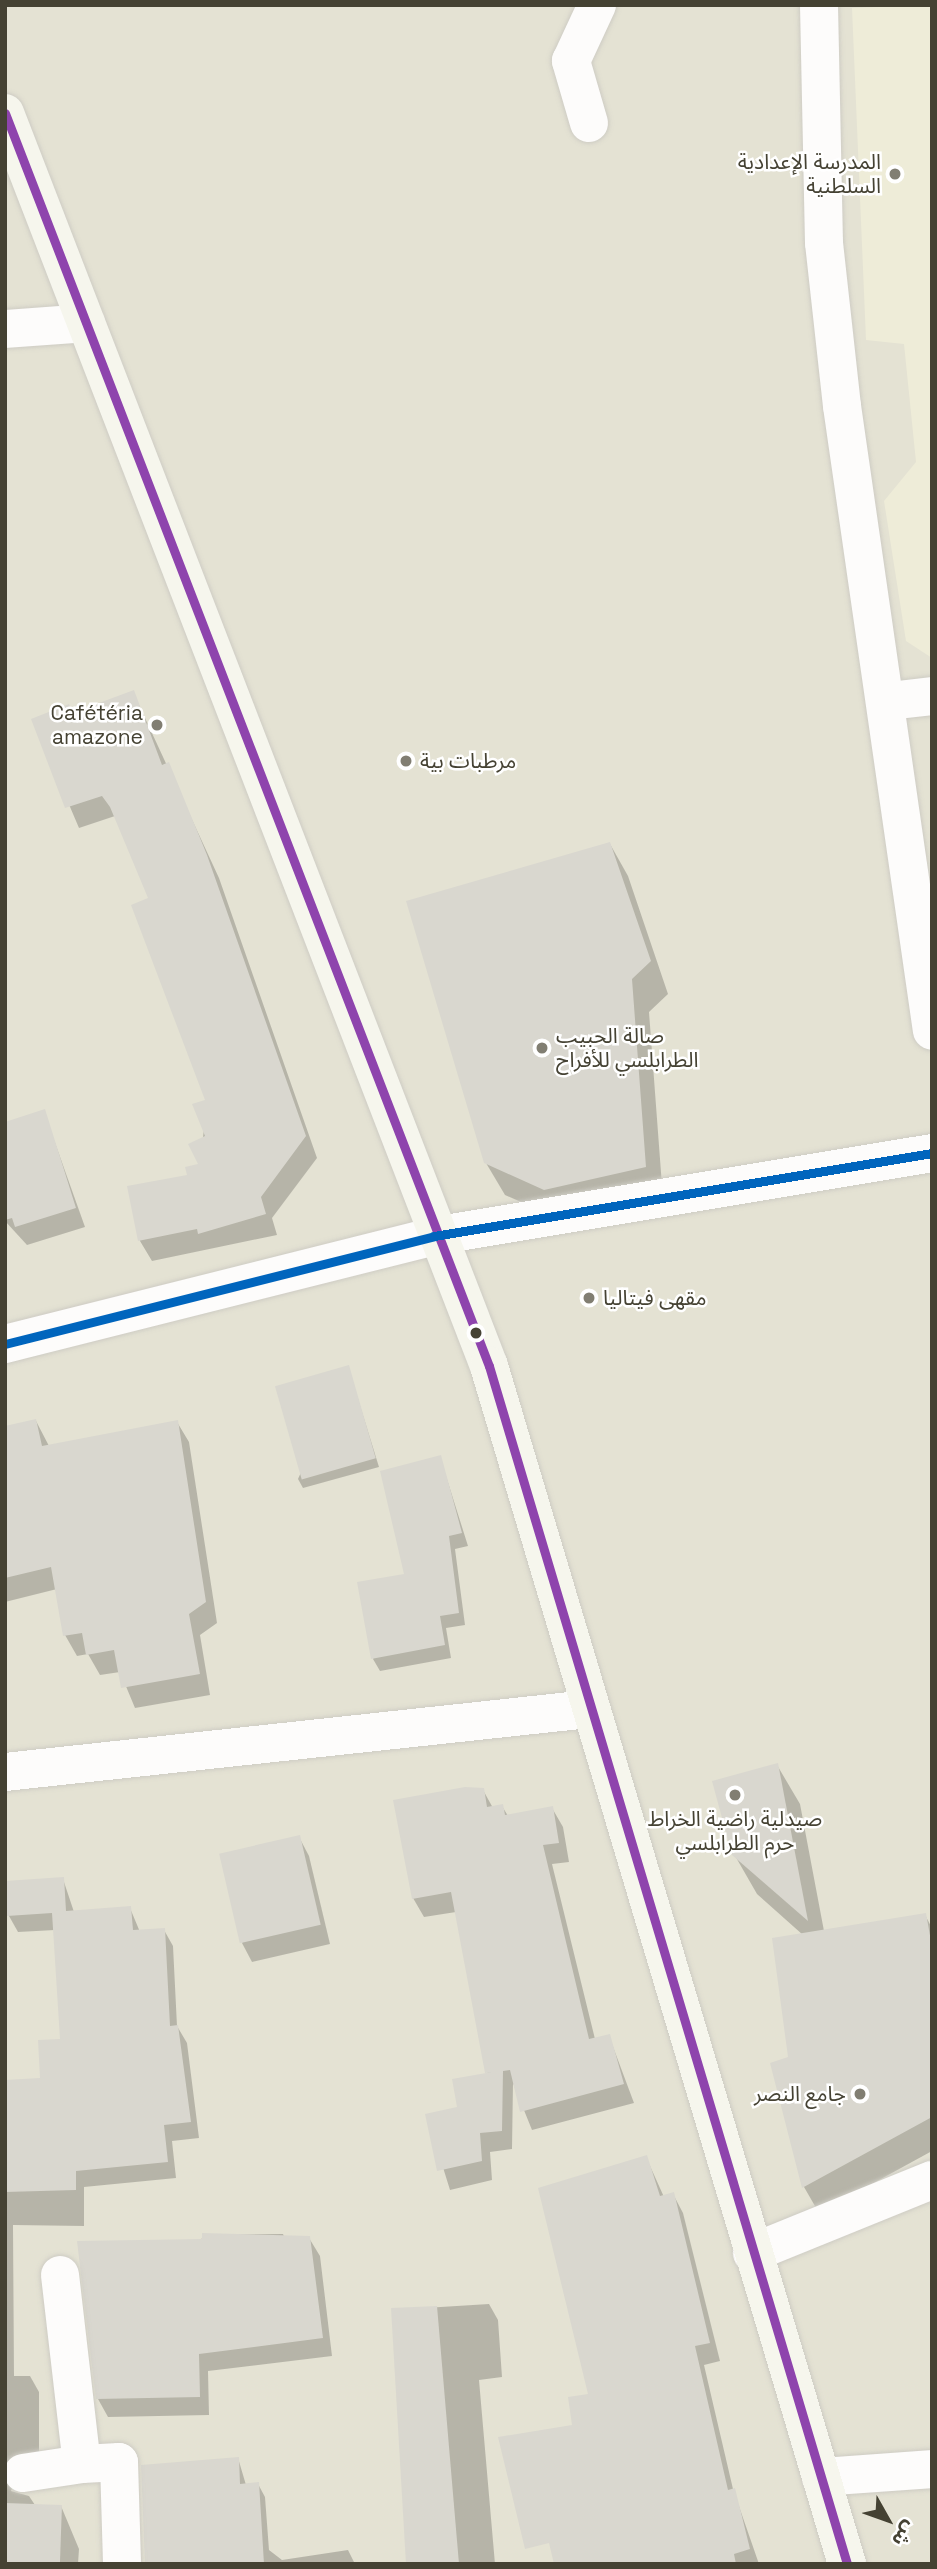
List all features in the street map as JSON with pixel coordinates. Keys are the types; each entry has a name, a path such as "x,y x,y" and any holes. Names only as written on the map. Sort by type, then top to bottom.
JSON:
{"main road":[{"path":"5,113 262,766 434,1236 489,1366 589,1709 847,2564"}],"street":[{"path":"589,123 571,61 597,5"},
{"path":"819,5 824,243 842,405 889,701 932,1031"},
{"path":"5,329 86,323"},
{"path":"889,701 932,696"},
{"path":"5,1344 434,1236 932,1153"},
{"path":"5,1772 589,1709"},
{"path":"752,2253 932,2180"},
{"path":"60,2275 82,2464"},
{"path":"23,2473 82,2464 119,2462 122,2564"},
{"path":"821,2477 932,2469"}],"shaded area":[{"path":"5,5 932,5 932,2564 5,2564"},
{"name":"المدرسة الإعدادية السلطنية","path":"932,5 932,658 906,641 884,501 916,462 904,344 866,340 852,8"}],"building":[{"path":"134,690 162,765 169,762 207,855 306,1136 261,1197 266,1214 198,1234 197,1229 138,1241 127,1186 187,1175 185,1167 198,1164 188,1144 205,1136 192,1104 205,1100 131,905 148,898 110,807 102,796 65,808 31,719 69,704 72,713"},
{"name":"صالة الحبيب الطرابلسي للأفراح","path":"610,842 651,961 632,979 646,1167 544,1190 484,1163 406,901"},
{"path":"45,1109 76,1208 15,1227 12,1218 5,1220 5,1122"},
{"path":"349,1365 376,1458 302,1479 275,1386"},
{"path":"36,1419 42,1446 178,1420 206,1602 189,1614 200,1674 121,1688 114,1650 86,1655 82,1633 63,1636 51,1567 5,1578 5,1426"},
{"path":"441,1455 462,1533 449,1536 459,1613 440,1616 445,1645 371,1659 357,1582 404,1574 380,1471"},
{"path":"778,1763 808,1921 732,1855 712,1781"},
{"path":"465,1787 484,1788 487,1807 503,1804 505,1815 553,1806 559,1843 543,1845 589,2039 610,2034 624,2084 520,2112 510,2070 503,2071 502,2131 480,2133 482,2161 437,2171 425,2114 457,2107 452,2079 492,2072 485,2073 451,1892 412,1899 393,1800"},
{"path":"300,1835 321,1925 240,1943 219,1854"},
{"path":"64,1877 66,1911 131,1906 133,1930 165,1928 170,2026 178,2025 191,2122 164,2125 168,2162 76,2171 76,2190 5,2192 5,2080 40,2078 38,2040 60,2039 52,1913 7,1916 5,1881"},
{"path":"926,1913 932,1947 932,2117 802,2188 770,2063 788,2057 772,1938"},
{"path":"647,2155 660,2196 674,2192 710,2343 695,2346 728,2490 735,2488 750,2549 734,2554 736,2564 554,2564 549,2543 525,2549 498,2437 572,2425 568,2397 588,2394 538,2188"},
{"path":"202,2233 310,2236 323,2338 199,2354 200,2397 96,2399 77,2241 202,2239"},
{"path":"437,2306 459,2564 406,2564 391,2308"},
{"path":"239,2457 240,2484 259,2482 264,2564 145,2564 141,2465"},
{"path":"5,2503 62,2505 60,2564 5,2564"}],"transit line":[{"path":"5,113 489,1366 847,2564"},
{"path":"5,1344 434,1236 932,1153"}],"place":[{"name":"المدرسة الإعدادية السلطنية","path":"895,174"},
{"name":"Cafétéria amazone","path":"157,725"},
{"name":"مرطبات بية","path":"406,761"},
{"name":"صالة الحبيب الطرابلسي للأفراح","path":"542,1048"},
{"name":"مقهى فيتاليا","path":"589,1298"},
{"name":"صيدلية راضية الخراط حرم الطرابلسي","path":"735,1795"},
{"name":"جامع النصر","path":"860,2094"}]}
